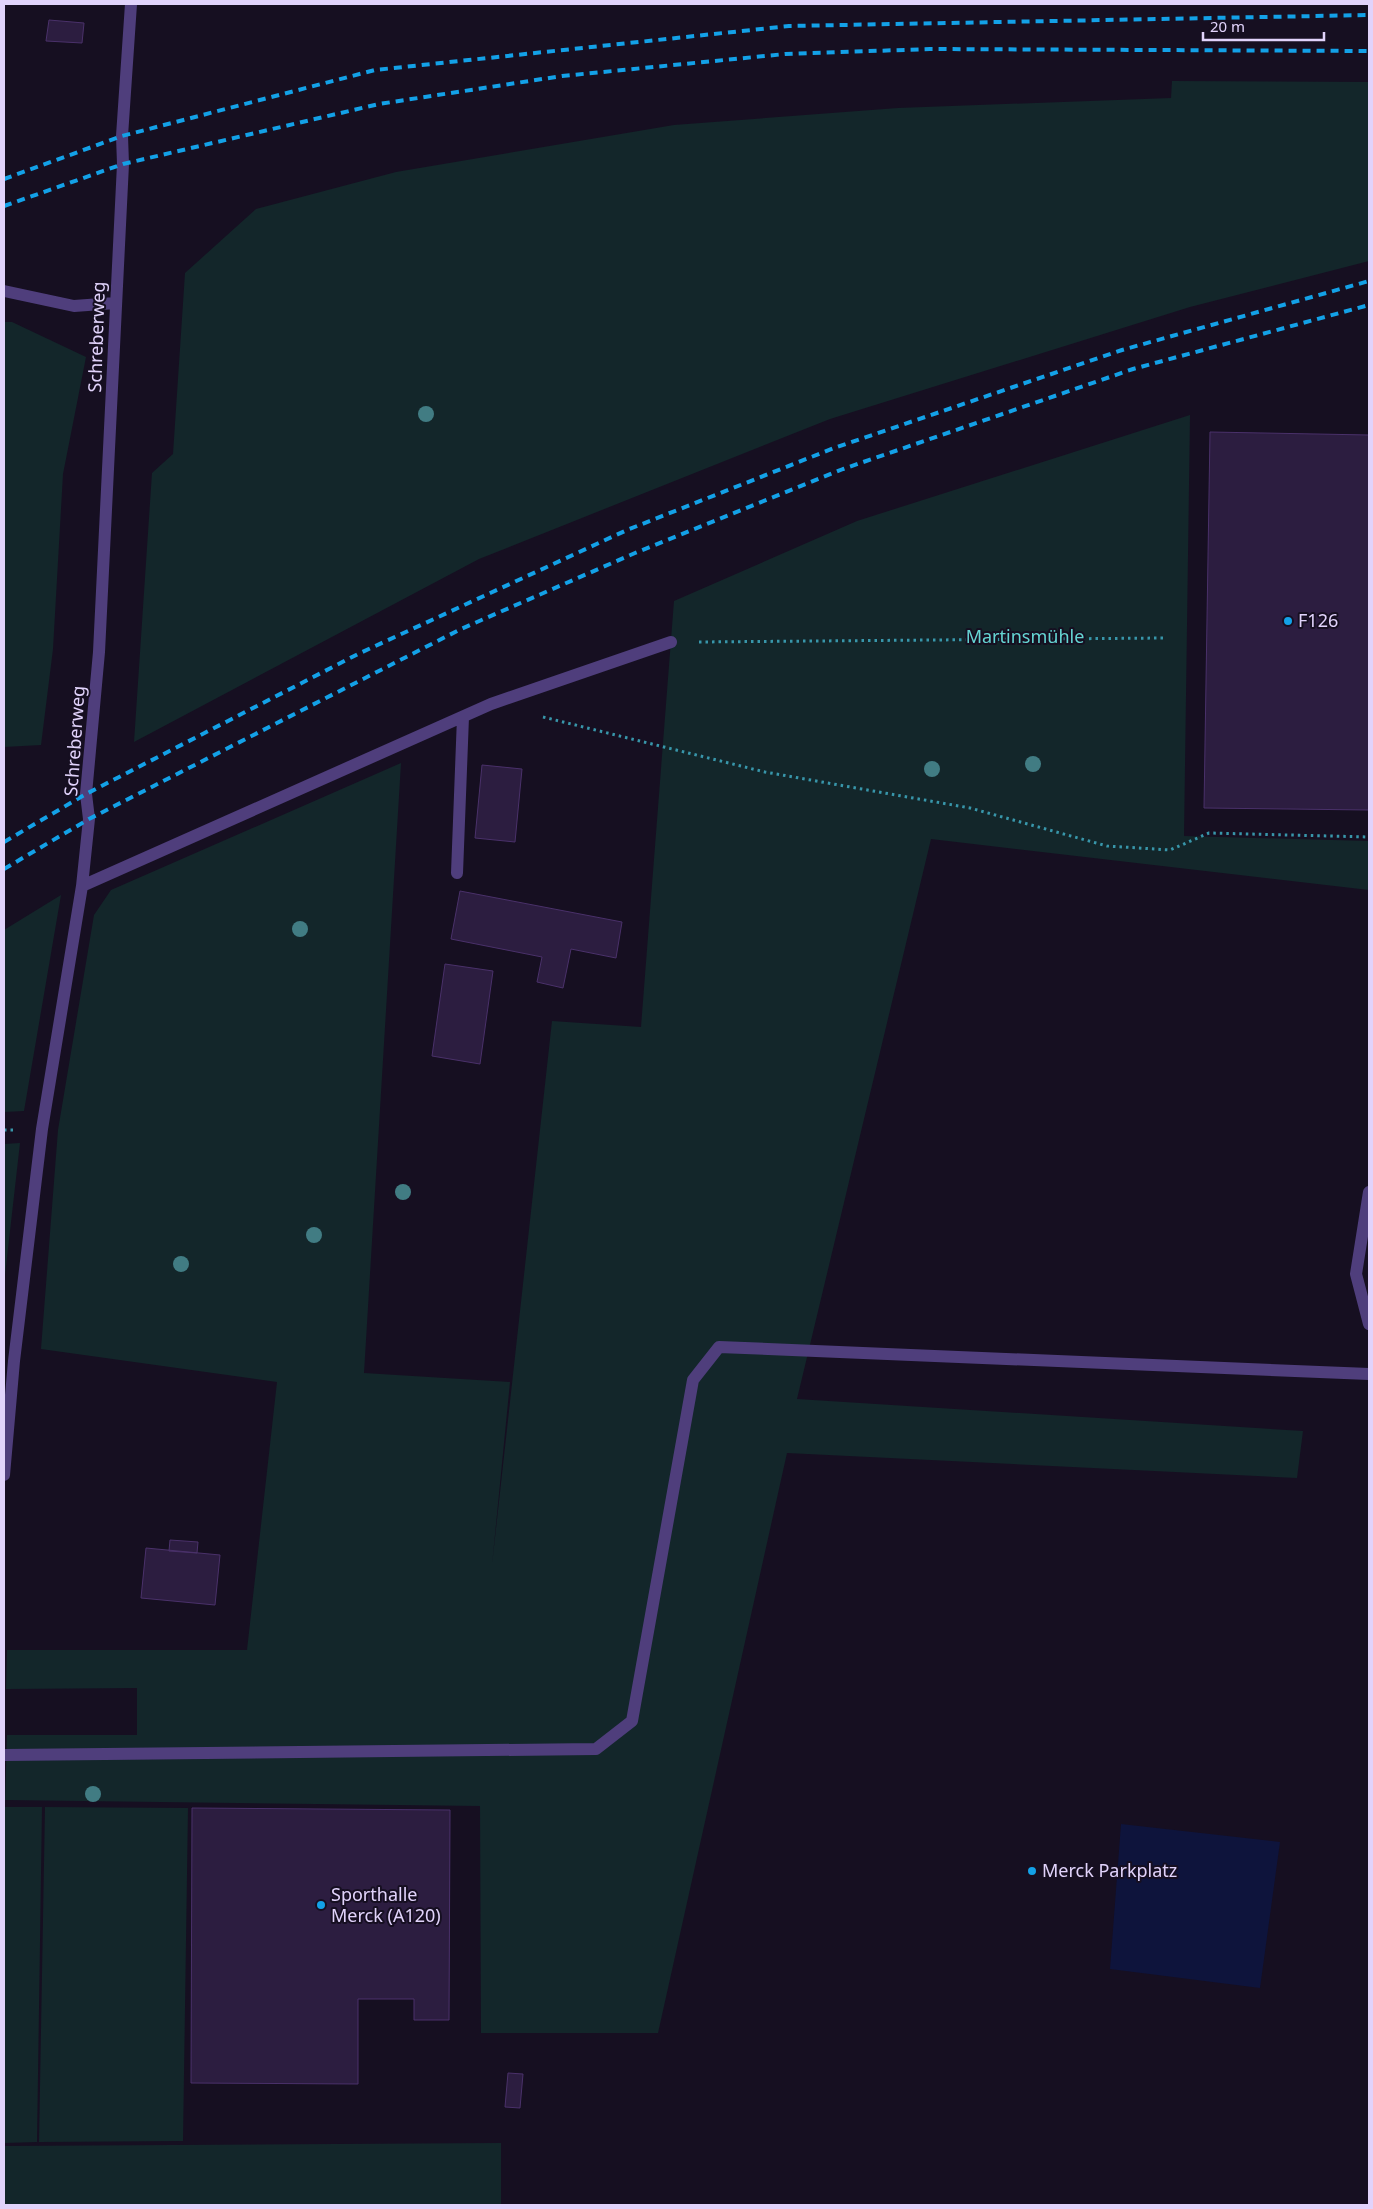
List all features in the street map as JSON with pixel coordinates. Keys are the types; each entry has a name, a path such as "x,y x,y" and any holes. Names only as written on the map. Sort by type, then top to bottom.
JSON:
{"lane":[{"name":"Schreberweg","path":"4,1475 14,1361 42,1129 82,886 89,819 86,794 99,642 115,303 124,164 122,136 131,4"},
{"path":"4,291 74,306 115,303"},
{"path":"82,886 491,704 671,642"},
{"path":"457,873 463,717"},
{"path":"1369,1192 1356,1274 1369,1324"},
{"path":"4,1755 596,1749 632,1721 692,1380 719,1347 1369,1374"}],"path":[{"path":"671,642 1164,638"},
{"path":"538,716 765,772 970,808 1107,846 1170,850 1209,833 1369,838"}],"green space":[{"path":"1172,81 1369,82 1369,261 1190,307 830,419 479,559 134,742 152,473 173,454 185,273 256,209 396,172 674,125 898,108 1171,98"},
{"path":"4,322 12,322 86,357 63,474 53,649 41,745 4,747"},
{"name":"Martinsmühle","path":"1190,415 1184,836 1369,841 1369,890 931,839 797,1399 1303,1431 1297,1478 787,1453 658,2033 481,2033 480,1806 5,1800 7,1735 137,1735 137,1688 6,1689 7,1650 247,1650 277,1382 41,1349 58,1130 94,915 111,890 401,763 364,1373 510,1382 492,1565 552,1021 641,1027 674,601 857,521"},
{"path":"61,895 24,1111 4,1112 4,930"},
{"path":"20,1143 4,1284 4,1144"},
{"path":"5,1807 42,1807 37,2142 4,2143"},
{"path":"45,1807 188,1808 183,2141 39,2142"},
{"path":"501,2143 501,2205 4,2205 4,2146"}],"shaded area":[{"path":"1121,1824 1280,1842 1260,1988 1110,1969"}],"building":[{"path":"49,20 84,23 82,43 46,41"},
{"name":"F126","path":"1210,432 1369,435 1369,810 1204,808"},
{"path":"482,765 522,769 515,842 475,838"},
{"path":"460,891 622,922 616,958 571,949 563,988 537,982 542,957 451,939"},
{"path":"445,964 493,971 480,1064 432,1056"},
{"path":"170,1540 198,1542 197,1553 169,1551"},
{"path":"146,1548 220,1555 215,1605 141,1598"},
{"name":"Sporthalle Merck (A120)","path":"192,1808 450,1810 449,2020 414,2020 414,1999 358,1999 358,2084 191,2083"},
{"path":"508,2073 523,2074 520,2108 505,2107"}],"railway":[{"path":"4,179 122,136 375,70 789,26 1369,15"},
{"path":"4,206 123,164 379,104 562,76 785,54 930,49 1369,51"},
{"path":"4,842 86,794 358,654 627,530 834,448 1122,350 1369,281"},
{"path":"4,869 89,819 461,629 635,553 843,469 1133,369 1369,305"}],"place":[{"name":"F126","path":"1288,621"},
{"name":"Merck Parkplatz","path":"1032,1871"},
{"name":"Sporthalle Merck (A120)","path":"321,1905"}]}
